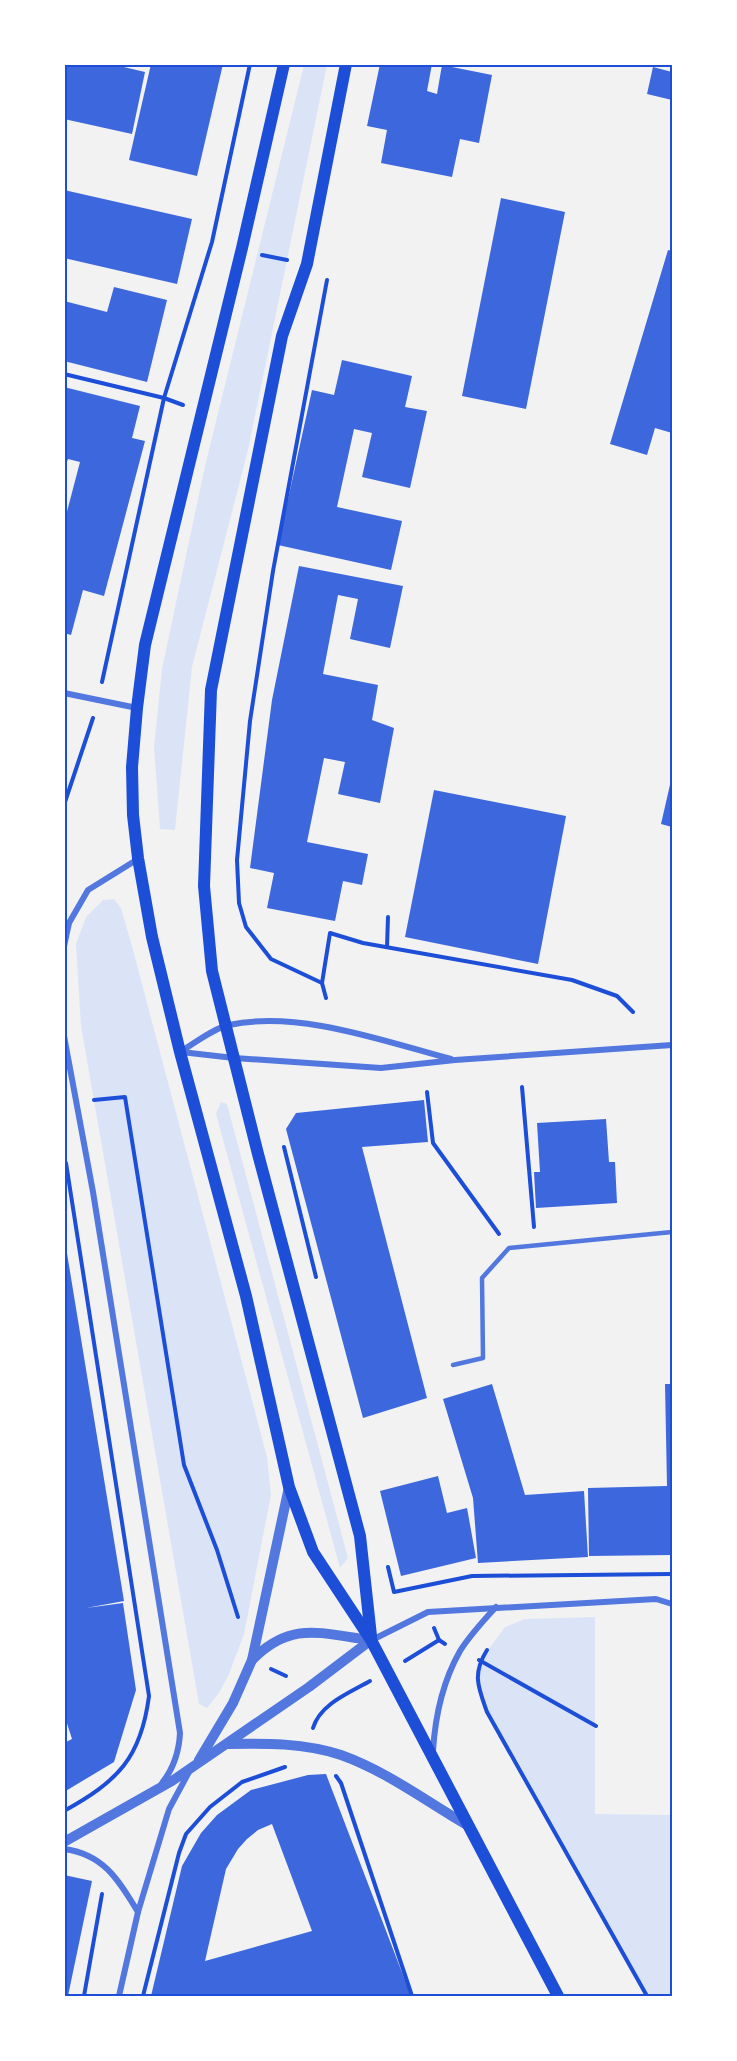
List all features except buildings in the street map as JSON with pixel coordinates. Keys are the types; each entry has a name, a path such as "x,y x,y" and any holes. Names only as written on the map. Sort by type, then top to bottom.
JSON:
{"main road":[{"path":"284,64 242,249 145,645 132,767 133,815 138,858 152,938 180,1052 246,1296 289,1487 313,1552 371,1640 558,1996"},
{"path":"346,64 307,264 282,336 211,690 204,886 213,970 226,1025 360,1536 371,1640"}],"street":[{"path":"64,693 137,708"},
{"path":"64,946 69,923 88,890 138,858"},
{"path":"180,1052 226,1025 270,1021 321,1024 455,1060"},
{"path":"64,1036 95,1204 180,1732 180,1747 175,1761 167,1777 156,1791"},
{"path":"180,1052 381,1068 455,1060 672,1045"},
{"path":"118,1996 138,1912 169,1809 192,1767 216,1734 252,1660 289,1487"},
{"path":"64,1842 156,1791 309,1687 371,1640 428,1612 656,1599 672,1604"},
{"path":"432,1757 434,1729 450,1675 460,1652 496,1607"},
{"path":"252,1660 274,1640 297,1633 318,1632 371,1640"},
{"path":"226,1744 283,1744 342,1756 381,1773 467,1825"},
{"path":"64,1849 90,1855 103,1863 138,1912"}],"lane":[{"path":"453,1365 483,1358 482,1278 509,1248 672,1232"}],"path":[{"path":"64,805 98,700 164,398 212,242 250,64"},
{"path":"212,242 307,264 328,273 273,571 250,721 237,860 239,903 246,927 271,959 322,983"},
{"path":"64,374 164,398 201,411"},
{"path":"387,947 388,917"},
{"path":"326,998 322,983 330,933 387,947 572,980 617,996 633,1012"},
{"path":"522,1087 536,1245"},
{"path":"427,1092 433,1143 509,1248"},
{"path":"76,1102 125,1097 184,1465 217,1550 252,1660"},
{"path":"284,1147 318,1284"},
{"path":"64,1156 149,1696 146,1723 132,1753 117,1776 90,1796 64,1811"},
{"path":"385,1558 394,1592 472,1576 672,1574"},
{"path":"596,1726 480,1661 477,1673 478,1686 487,1712 647,1996"},
{"path":"143,1996 179,1852 186,1834 210,1807 242,1782 295,1764"},
{"path":"331,1770 341,1783 412,1996"},
{"path":"84,1996 103,1900 102,1891"}],"shaded area":[{"path":"304,65 327,65 248,450 192,667 175,830 160,829 154,747 162,669 205,466"},
{"path":"114,899 121,908 132,946 267,1457 271,1495 244,1634 229,1674 219,1693 207,1708 199,1704 81,1026 76,944 86,917 103,900"},
{"path":"221,1102 227,1104 348,1558 340,1568 216,1114"},
{"path":"595,1617 595,1814 672,1815 672,1996 647,1996 487,1712 478,1686 480,1661 505,1627 525,1619"}]}
